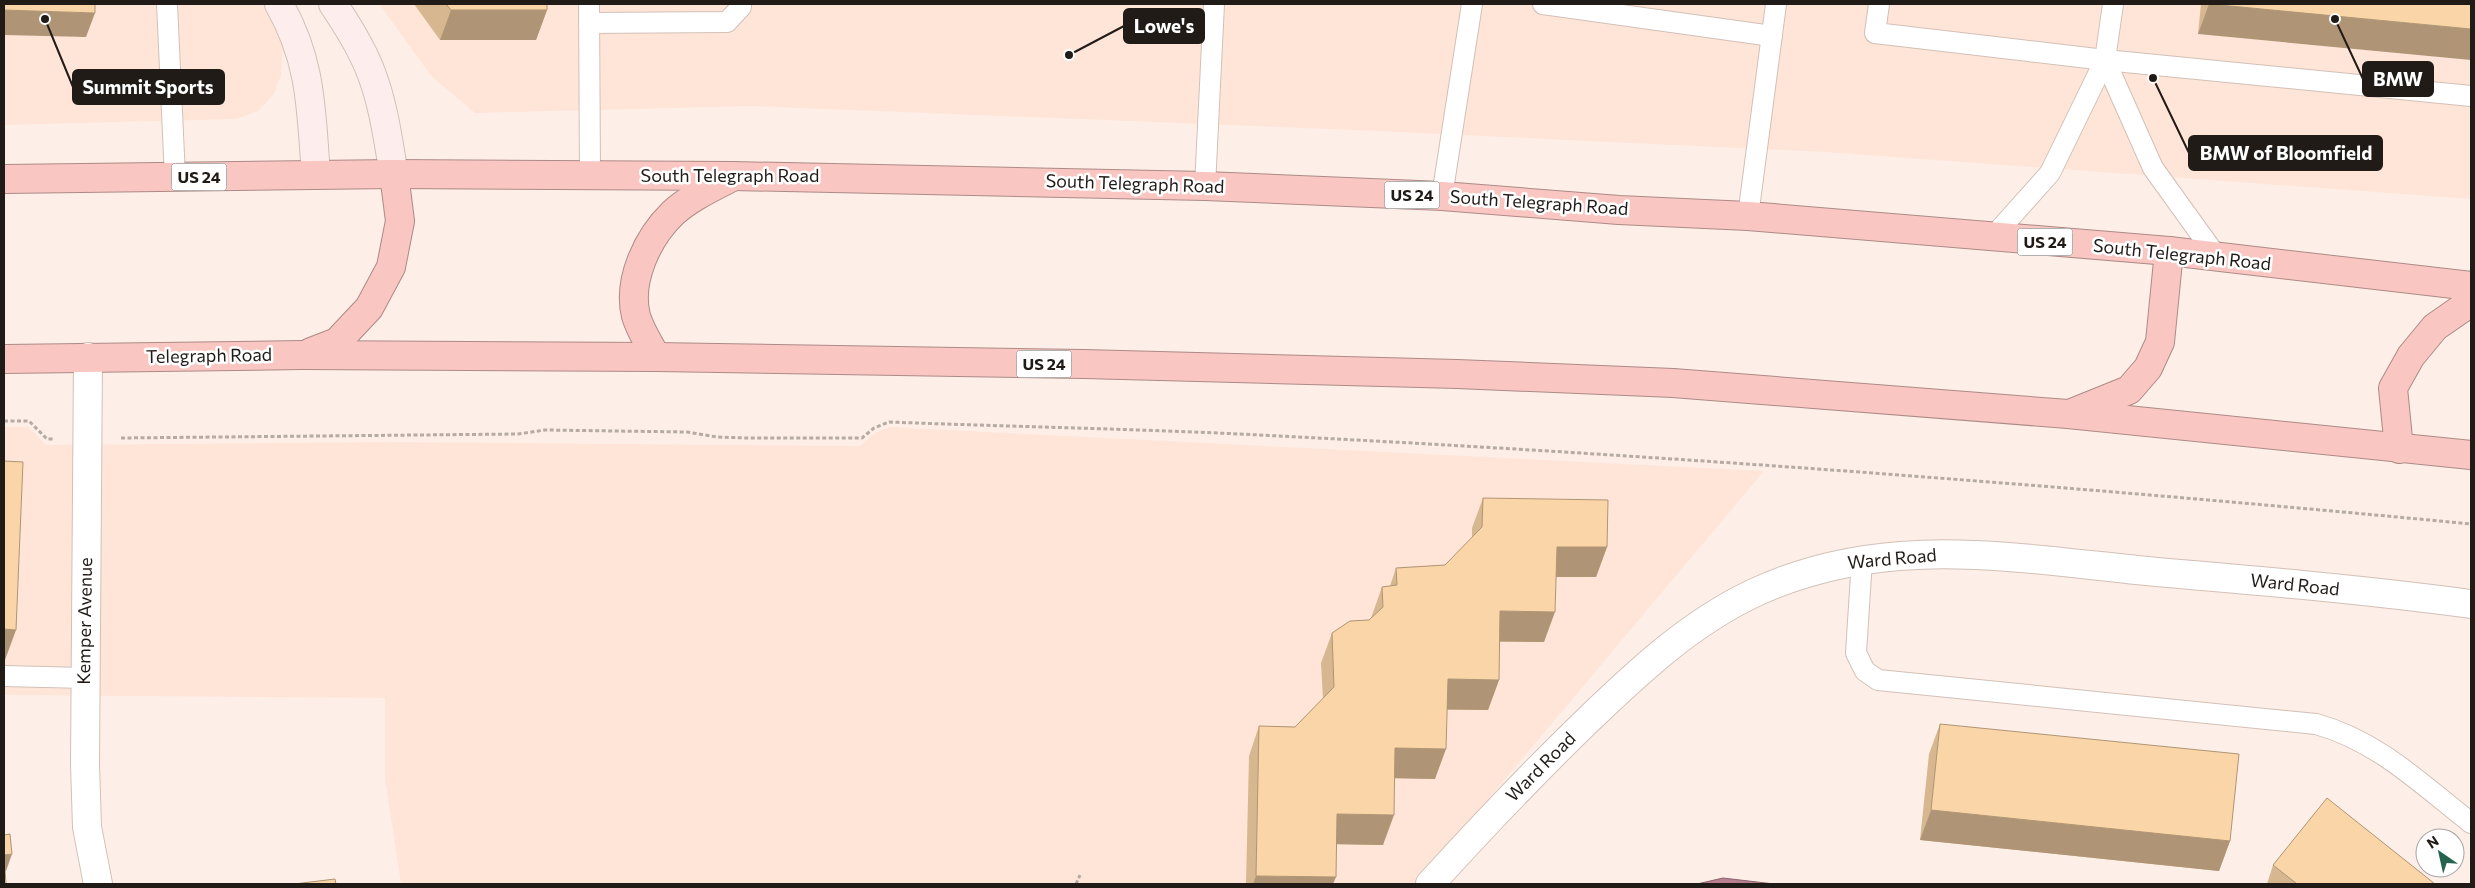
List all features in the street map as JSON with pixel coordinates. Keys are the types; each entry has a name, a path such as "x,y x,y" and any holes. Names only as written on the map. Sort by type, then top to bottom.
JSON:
{"highway":[{"name":"US 24","path":"4,179 394,174"},
{"name":"South Telegraph Road","path":"394,174 733,176 1205,186 1442,196 1619,210 1748,216 1992,238 2169,251 2471,286"},
{"path":"303,355 337,342 369,308 391,267 400,221 394,174"},
{"path":"656,357 636,317 635,298 639,266 653,237 674,212 733,176"},
{"path":"2068,414 2129,390 2148,368 2160,342 2169,251"},
{"path":"2399,449 2393,388 2411,356 2435,327 2471,302"},
{"name":"Telegraph Road","path":"4,359 303,355 656,357"},
{"name":"US 24","path":"656,357 1074,364 1477,375 1673,383 2068,414 2471,455"}],"street":[{"path":"279,4 294,30 306,69 309,84 316,175"},
{"path":"333,4 358,44 372,75 382,108 394,174"},
{"name":"Kemper Avenue","path":"88,357 89,438 84,678 87,827 98,884"},
{"name":"Ward Road","path":"1430,884 1543,764 1622,688 1684,636 1716,614 1760,590 1808,572 1862,559 1919,554 1950,554 2221,577 2471,604"}],"lane":[{"path":"167,4 175,177"},
{"path":"590,175 589,13 727,22 741,7 741,4"},
{"path":"1205,186 1214,4"},
{"path":"1442,196 1472,4"},
{"path":"1543,4 1772,36"},
{"path":"1748,216 1776,4"},
{"path":"1879,4 1875,33 2105,60 2471,96"},
{"path":"1992,238 2050,173 2105,60 2113,4"},
{"path":"2105,60 2153,168 2217,257"},
{"path":"1862,559 1856,653 1865,671 1878,680 2316,724 2344,733 2377,749 2471,823"},
{"path":"4,676 84,678"}],"path":[{"path":"4,421 29,420 47,439 57,439"},
{"path":"121,438 518,434 545,430 687,432 748,438 862,438 874,428 889,422 1257,435 1771,466 2290,506 2471,524"},
{"path":"1076,884 1080,875"}],"shaded area":[{"path":"4,4 269,4 283,38 281,75 274,94 258,111 237,119 4,125"},
{"path":"379,4 2471,4 2471,199 1825,152 1376,131 752,106 475,113 432,77"},
{"path":"4,427 28,427 46,445 389,442 860,446 875,433 889,427 1764,471 1417,884 401,884 385,779 385,698 4,695"},
{"path":"1723,878 1774,884 1697,884"}],"building":[{"path":"4,4 95,4 95,13 4,10"},
{"path":"446,4 547,4 547,10 451,10"},
{"path":"2209,4 2471,4 2471,29"},
{"path":"4,461 23,462 16,630 4,629"},
{"path":"1483,498 1608,500 1607,547 1557,547 1555,612 1500,611 1499,680 1448,679 1446,749 1395,748 1394,815 1337,814 1336,877 1256,876 1259,726 1295,727 1334,687 1332,633 1350,621 1369,620 1383,607 1382,587 1397,585 1396,568 1445,565 1482,527"},
{"path":"1940,724 2239,754 2230,841 1931,810"},
{"path":"2327,798 2415,868 2415,878 2427,878 2435,884 2297,884 2273,865"},
{"path":"10,834 12,854 4,855 4,835"},
{"path":"4,855 6,884 4,884"},
{"path":"335,879 336,884 294,884"}],"place":[{"name":"Summit Sports","path":"45,19"},
{"name":"BMW","path":"2335,19"},
{"name":"Lowe's","path":"1069,55"},
{"name":"BMW of Bloomfield","path":"2153,78"}]}
